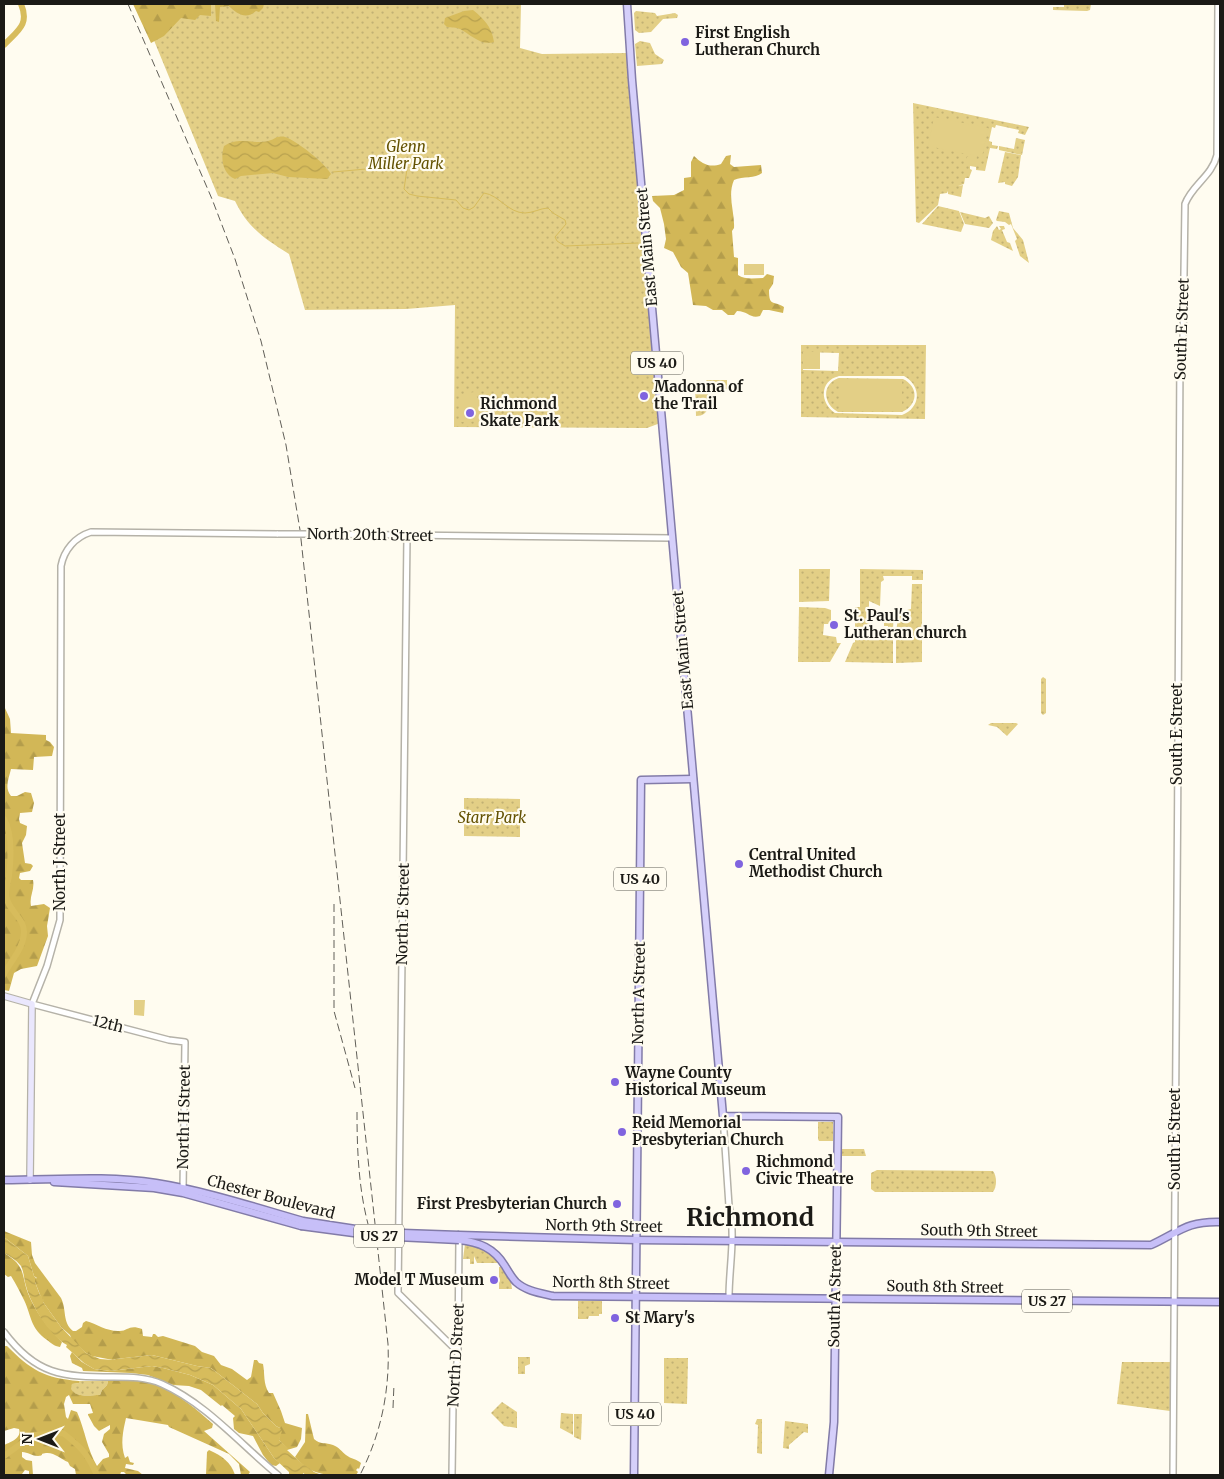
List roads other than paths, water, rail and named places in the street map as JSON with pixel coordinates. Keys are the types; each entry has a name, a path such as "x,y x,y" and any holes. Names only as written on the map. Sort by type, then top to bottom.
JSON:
{"highway":[{"name":"Chester Boulevard","path":"4,1180 183,1190 302,1224 376,1236 505,1236"},
{"name":"South 9th Street","path":"732,1240 1151,1245 1188,1225 1220,1222"},
{"name":"North 9th Street","path":"505,1236 636,1240 732,1240"},
{"name":"Chester Boulevard","path":"459,1237 483,1244"},
{"name":"North 8th Street","path":"483,1244 502,1261 515,1282 531,1291 553,1296 729,1297"},
{"name":"South 8th Street","path":"729,1297 1220,1302"}],"main road":[{"name":"East Main Street","path":"627,4 631,74 723,1116"},
{"name":"North A Street","path":"634,1475 641,780 693,780"},
{"path":"4,996 32,1004"},
{"name":"North J Street","path":"30,1180 32,1004"},
{"name":"South A Street","path":"723,1116 838,1117 834,1422 829,1475"}],"street":[{"name":"South E Street","path":"1173,1475 1179,436 1180,350 1184,342 1184,213 1187,199 1210,171 1217,155 1218,4"},
{"name":"North 20th Street","path":"72,543 86,534 97,531 672,538"},
{"name":"North E Street","path":"407,536 398,1293 458,1352"},
{"name":"North J Street","path":"32,1004 47,966 60,920 61,566 64,555 72,543"},
{"name":"12th","path":"32,1004 169,1040 184,1042"},
{"name":"North H Street","path":"183,1190 184,1042"},
{"name":"East Main Street","path":"723,1116 728,1206 732,1217 729,1297"},
{"name":"North D Street","path":"452,1475 453,1404 458,1352 459,1237"},
{"path":"4,1332 26,1358 53,1372 82,1377 139,1377 167,1386 196,1405 278,1475"}],"water":[{"path":"473,10 487,24 494,42 480,41 460,29 447,27 444,24 445,18 464,11"},
{"path":"277,137 285,137 303,147 323,164 331,174 327,179 288,177 273,173 241,176 235,179 225,170 222,156 224,146 237,141 264,142"},
{"path":"4,1237 28,1256 34,1276 37,1279 35,1279 35,1282 42,1300 44,1299 43,1302 61,1327 86,1353 100,1359 113,1360 152,1355 211,1368 257,1404 263,1413 280,1428 282,1431 279,1440 288,1448 287,1450 314,1472 322,1475 306,1475 303,1473 303,1475 289,1475 289,1472 274,1458 241,1409 213,1385 190,1375 152,1366 110,1371 94,1369 84,1363 47,1327 36,1310 28,1294 21,1266 4,1253"}],"waterway":[{"path":"4,45 23,23 24,17 21,4"},
{"path":"333,172 366,169 372,162 395,163 407,169 404,189 409,194 456,200 463,208 469,210 474,207 484,193 489,194 519,212 528,213 548,208 565,220 566,224 555,237 557,241 565,246 638,243"},
{"path":"4,819 9,832 11,847 6,895 9,905 24,928 19,950 4,974"},
{"path":"4,1456 33,1435 63,1433 83,1451 97,1475"}],"railway":[{"path":"128,4 212,199 235,259 261,341 286,445 300,530 388,1344 386,1395 383,1412 374,1444 360,1475"},
{"path":"334,904 334,1011 355,1088"},
{"path":"357,1112 360,1176 364,1207 372,1238"},
{"path":"393,1408 394,1384"}],"place":[{"name":"First English Lutheran Church","path":"685,42"},
{"name":"Madonna of the Trail","path":"644,396"},
{"name":"Richmond Skate Park","path":"470,413"},
{"name":"St. Paul's Lutheran church","path":"834,625"},
{"name":"Central United Methodist Church","path":"739,864"},
{"name":"Wayne County Historical Museum","path":"615,1082"},
{"name":"Reid Memorial Presbyterian Church","path":"622,1132"},
{"name":"Richmond Civic Theatre","path":"746,1171"},
{"name":"First Presbyterian Church","path":"617,1204"},
{"name":"Model T Museum","path":"494,1280"},
{"name":"St Mary's","path":"615,1318"}],"district":[{"name":"Richmond","path":"750,1217"}],"park label":[{"name":"Glenn Miller Park","path":"406,156"},
{"name":"Starr Park","path":"492,818"}]}
